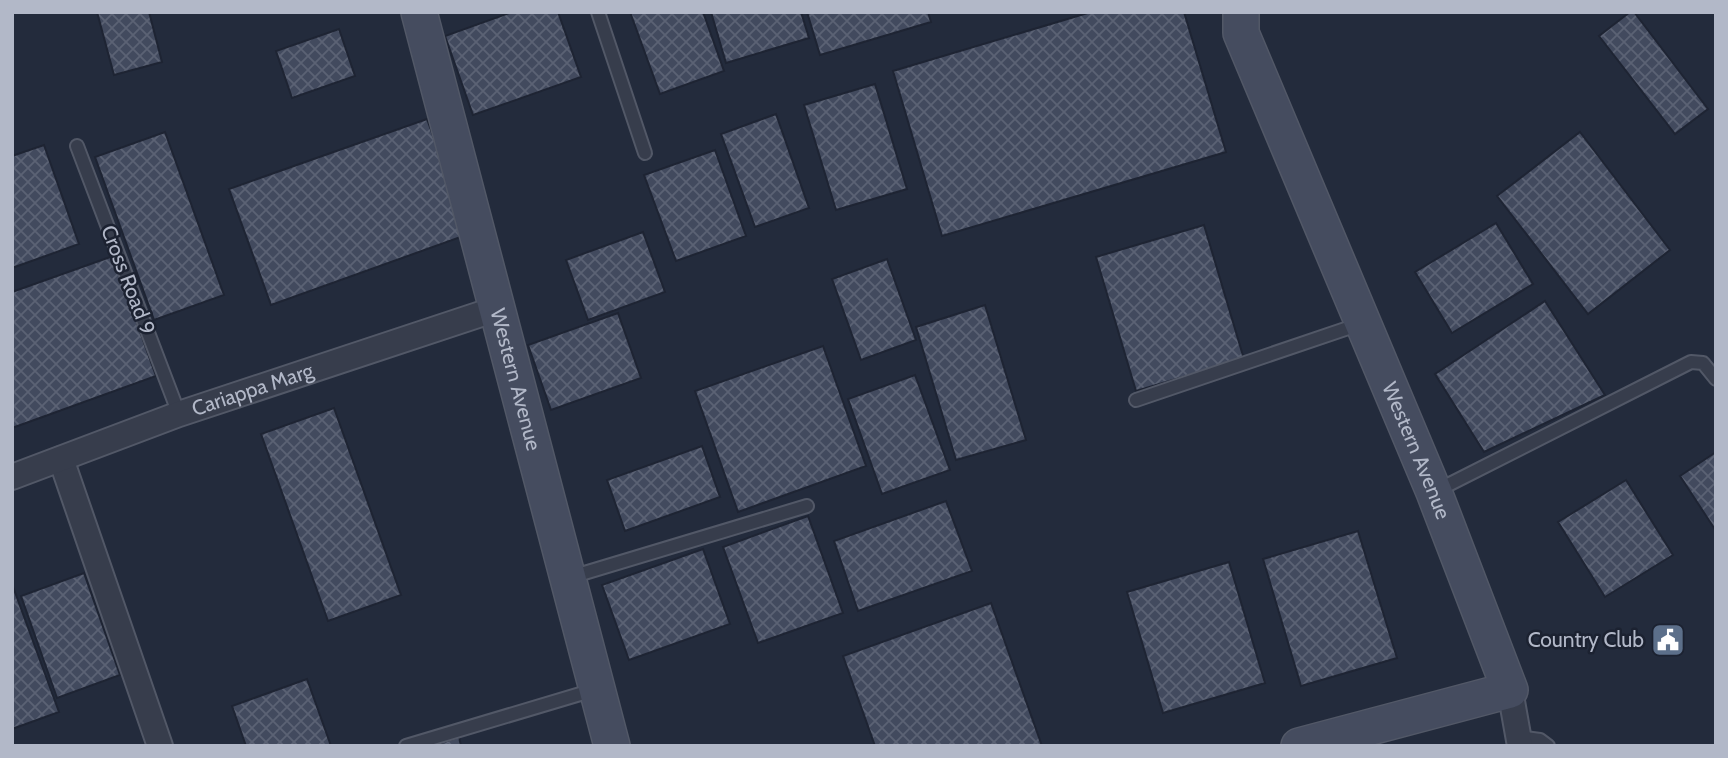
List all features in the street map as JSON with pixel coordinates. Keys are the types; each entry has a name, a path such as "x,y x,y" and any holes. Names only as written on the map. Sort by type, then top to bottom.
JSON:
{"street":[{"name":"Western Avenue","path":"419,12 612,746"},
{"name":"Western Avenue","path":"1241,12 1241,33 1434,492 1510,690"},
{"name":"Cariappa Marg","path":"12,477 179,414 496,309"},
{"path":"61,458 160,746"},
{"path":"1298,746 1510,690 1519,741"}],"lane":[{"path":"598,12 645,153"},
{"name":"Cross Road 9","path":"77,146 179,414"},
{"path":"1136,400 1364,323"},
{"path":"1434,492 1691,362 1703,363 1716,379"},
{"path":"568,579 807,506"},
{"path":"406,746 597,689"},
{"path":"1519,741 1540,740 1548,746"}],"building":[{"path":"97,12 149,12 162,62 114,75"},
{"path":"512,12 558,12 581,77 473,115 445,36"},
{"path":"630,12 703,12 724,71 660,94"},
{"path":"711,12 801,12 809,38 726,63"},
{"path":"807,12 928,12 931,22 820,55"},
{"path":"1091,12 1184,12 1226,152 942,236 893,71"},
{"path":"1630,12 1634,12 1708,109 1675,134 1599,36"},
{"path":"339,29 355,76 292,98 276,51"},
{"path":"875,84 907,189 836,210 804,105"},
{"path":"776,114 809,208 755,227 721,134"},
{"path":"427,119 469,234 271,305 229,189"},
{"path":"165,132 224,295 154,320 95,157"},
{"path":"1580,132 1670,250 1588,314 1497,196"},
{"path":"44,145 79,244 12,268 12,156"},
{"path":"715,150 746,236 676,261 644,175"},
{"path":"1496,223 1533,284 1452,333 1415,272"},
{"path":"1204,225 1244,359 1136,391 1096,257"},
{"path":"643,232 665,292 588,320 566,260"},
{"path":"113,256 156,376 12,428 12,292"},
{"path":"887,259 916,340 861,360 832,279"},
{"path":"1545,301 1605,395 1484,452 1435,374"},
{"path":"985,305 1026,440 956,460 916,327"},
{"path":"618,313 641,378 551,410 528,345"},
{"path":"823,346 866,466 738,512 695,391"},
{"path":"915,375 950,470 882,494 848,399"},
{"path":"334,408 401,595 328,621 261,434"},
{"path":"702,446 720,497 625,531 607,480"},
{"path":"1716,452 1716,531 1680,476"},
{"path":"1626,480 1673,555 1605,597 1558,522"},
{"path":"946,501 972,571 858,611 834,541"},
{"path":"808,516 843,613 758,643 723,547"},
{"path":"1358,531 1397,658 1301,686 1263,559"},
{"path":"703,549 730,624 629,660 602,585"},
{"path":"1229,562 1265,683 1163,713 1127,592"},
{"path":"84,573 120,675 57,698 21,596"},
{"path":"12,584 59,712 12,729"},
{"path":"991,603 1042,746 875,746 843,656"},
{"path":"307,679 331,746 246,746 232,706"},
{"path":"459,737 461,746 432,746"}],"place":[{"name":"Country Club","path":"1668,640"}]}
